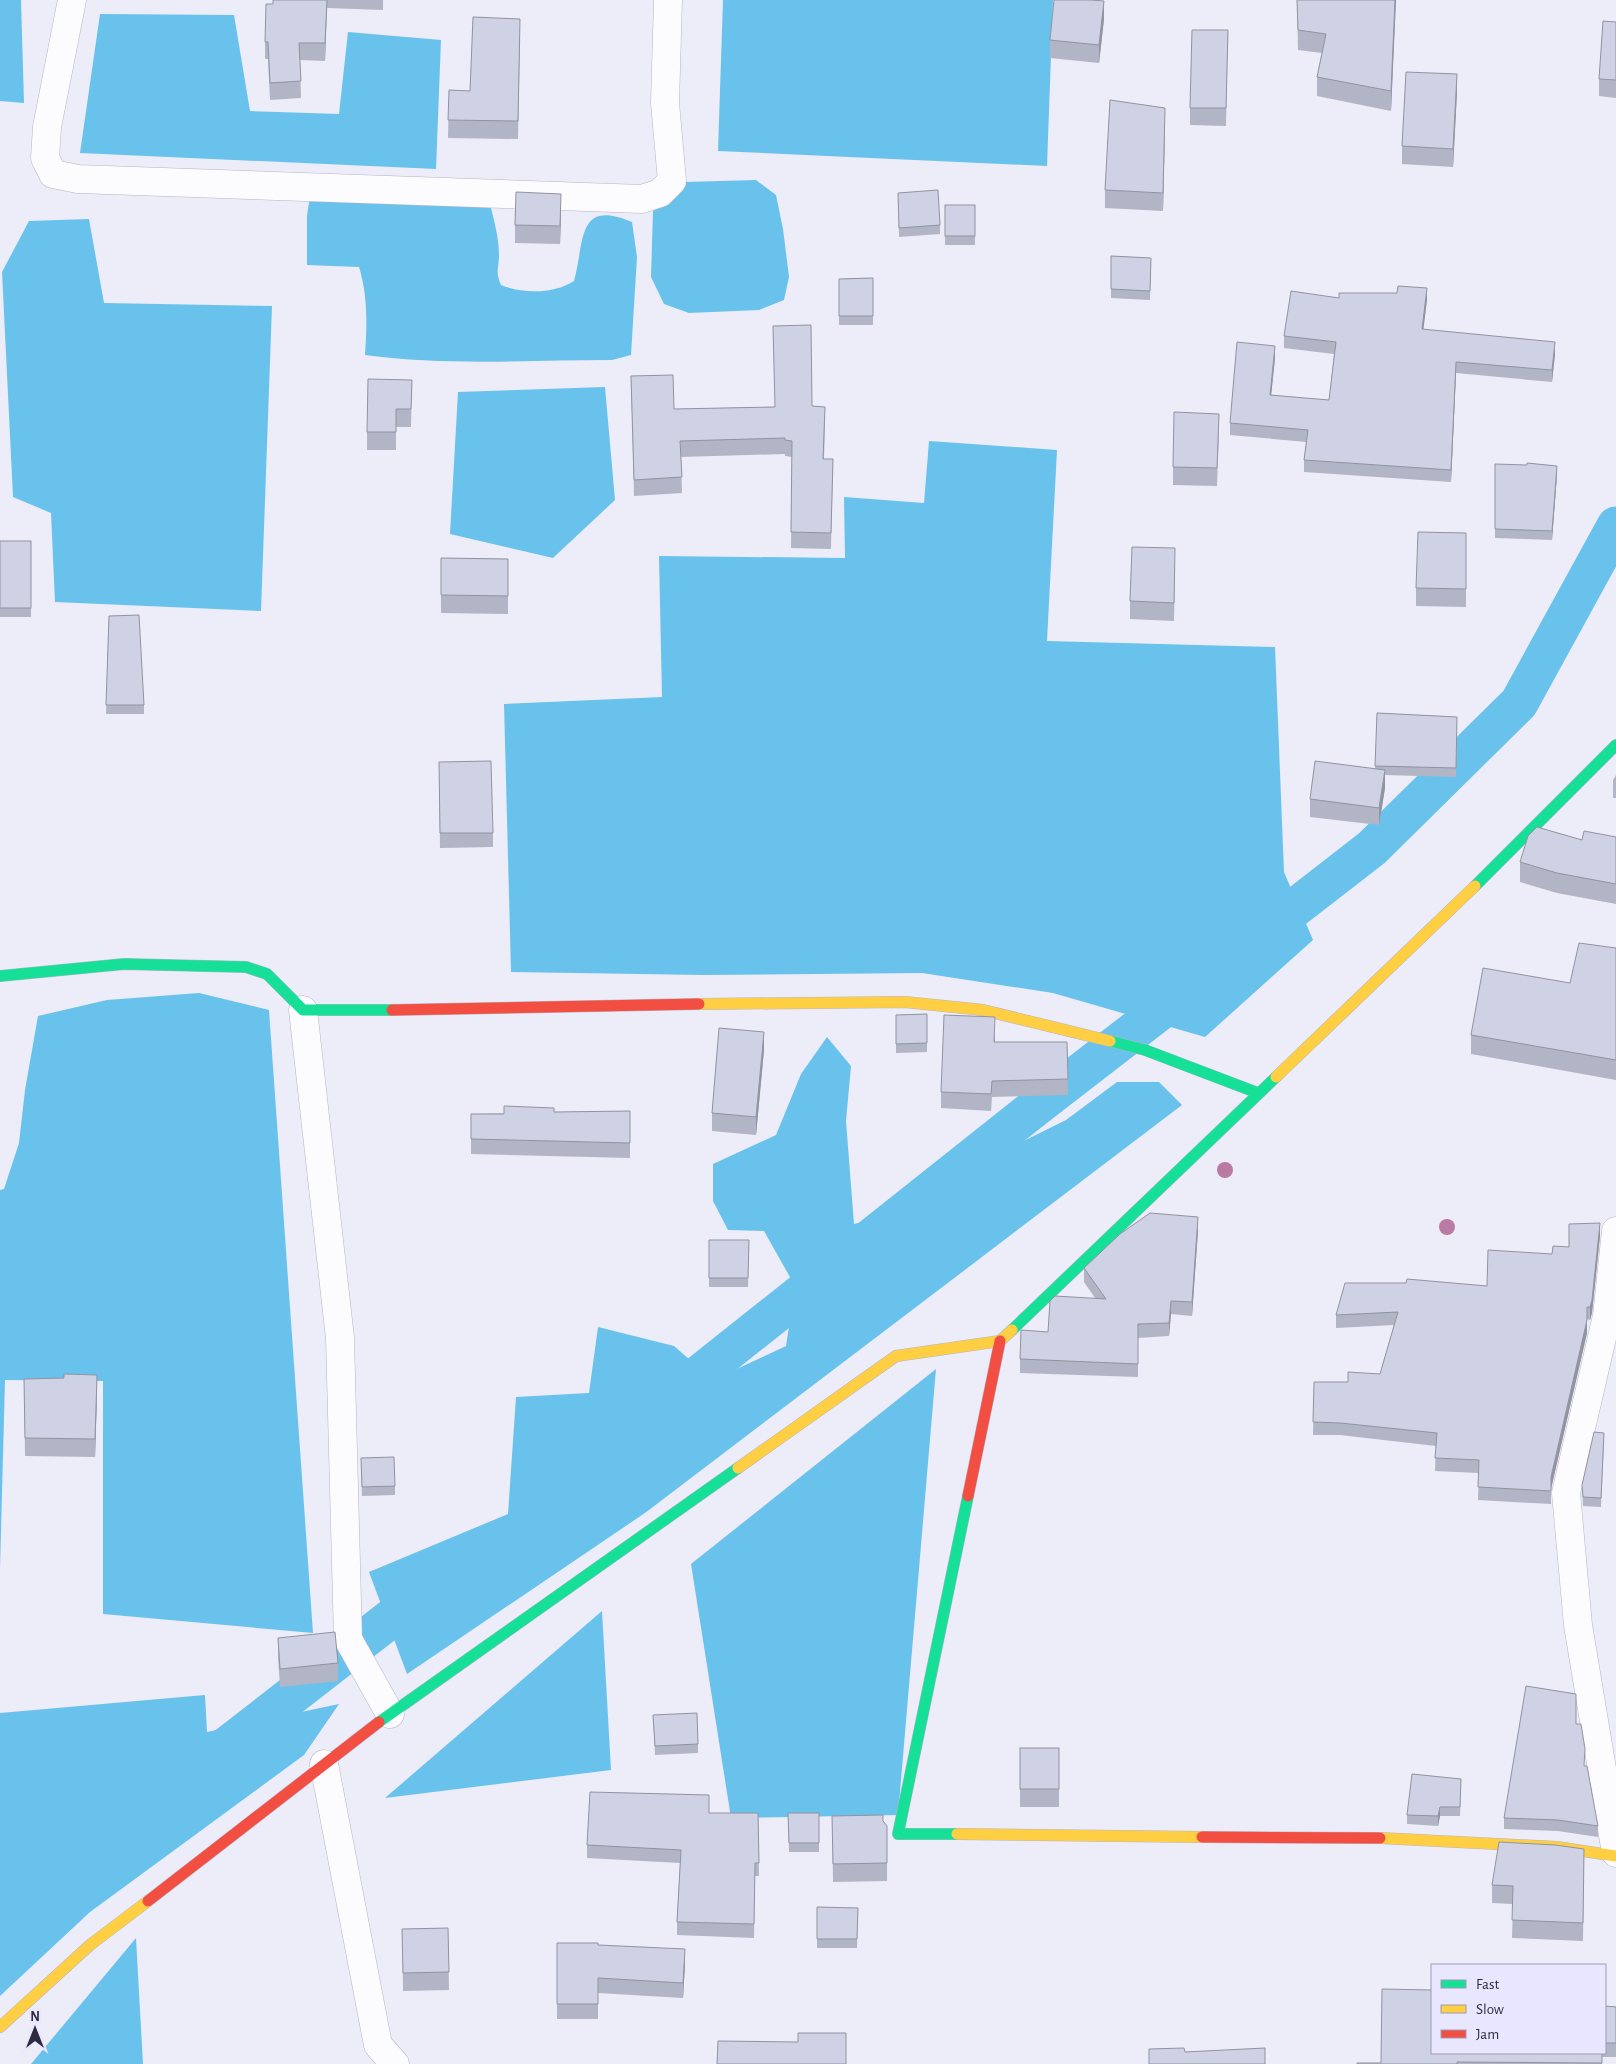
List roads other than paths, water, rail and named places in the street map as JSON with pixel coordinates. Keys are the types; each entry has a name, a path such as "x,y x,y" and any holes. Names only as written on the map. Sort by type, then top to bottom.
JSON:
{"street":[{"path":"72,0 47,127 45,158 53,174 78,179 642,199 660,193 672,181 665,103 668,0"},
{"path":"1616,745 1501,861 1000,1341 898,1834 1373,1838 1557,1847 1616,1854 1578,1625 1566,1493 1609,1347 1607,1316 1616,1230"},
{"path":"0,976 124,964 246,967 267,974 303,1010 340,1338 348,1639 390,1714"},
{"path":"303,1010 364,1011 560,1006 905,1002 983,1010 1053,1026 1145,1050 1258,1093"},
{"path":"0,2027 90,1945 390,1714 896,1356 1000,1341"},
{"path":"324,1764 378,2045 395,2064"}],"water":[{"path":"0,0 21,0 24,103 0,101"},
{"path":"723,0 1053,0 1047,166 718,151"},
{"path":"100,14 234,15 250,111 339,114 348,32 441,40 436,169 80,153"},
{"path":"756,180 776,195 783,229 789,277 784,300 759,310 689,313 664,304 651,277 653,211 673,190 685,182"},
{"path":"310,196 490,204 498,242 498,273 501,285 528,291 548,290 574,281 582,239 586,228 592,220 601,216 614,216 632,222 637,257 631,355 612,360 488,362 426,360 365,355 365,300 359,267 307,265 307,216"},
{"path":"89,219 104,303 272,306 261,611 55,602 51,513 13,497 2,272 29,221"},
{"path":"605,387 615,500 553,558 450,534 458,392"},
{"path":"929,441 1057,450 1047,641 1275,647 1284,872 1313,940 1205,1037 1053,993 922,973 703,975 511,972 504,704 662,697 659,556 845,558 844,497 924,503"},
{"path":"199,993 269,1010 313,1633 103,1614 103,1381 5,1380 0,1569 0,1190 4,1189 19,1143 25,1090 38,1016 107,1000"},
{"path":"827,1037 851,1066 846,1121 854,1224 914,1209 997,1154 1066,1120 1117,1082 1159,1082 1182,1105 645,1513 407,1674 369,1572 508,1514 516,1397 589,1393 598,1327 674,1346 713,1380 786,1346 795,1286 764,1231 728,1230 713,1201 713,1164 776,1135 801,1074"},
{"path":"936,1369 898,1815 731,1818 691,1564"},
{"path":"602,1611 611,1770 385,1798"},
{"path":"205,1695 207,1732 339,1704 304,1755 90,1912 0,1996 0,1713"},
{"path":"136,1938 143,2064 31,2064"}],"waterway":[{"path":"1256,938 1372,848 1519,703 1616,526"},
{"path":"662,1404 1037,1106 1191,987"},
{"path":"218,1753 430,1588"}]}
